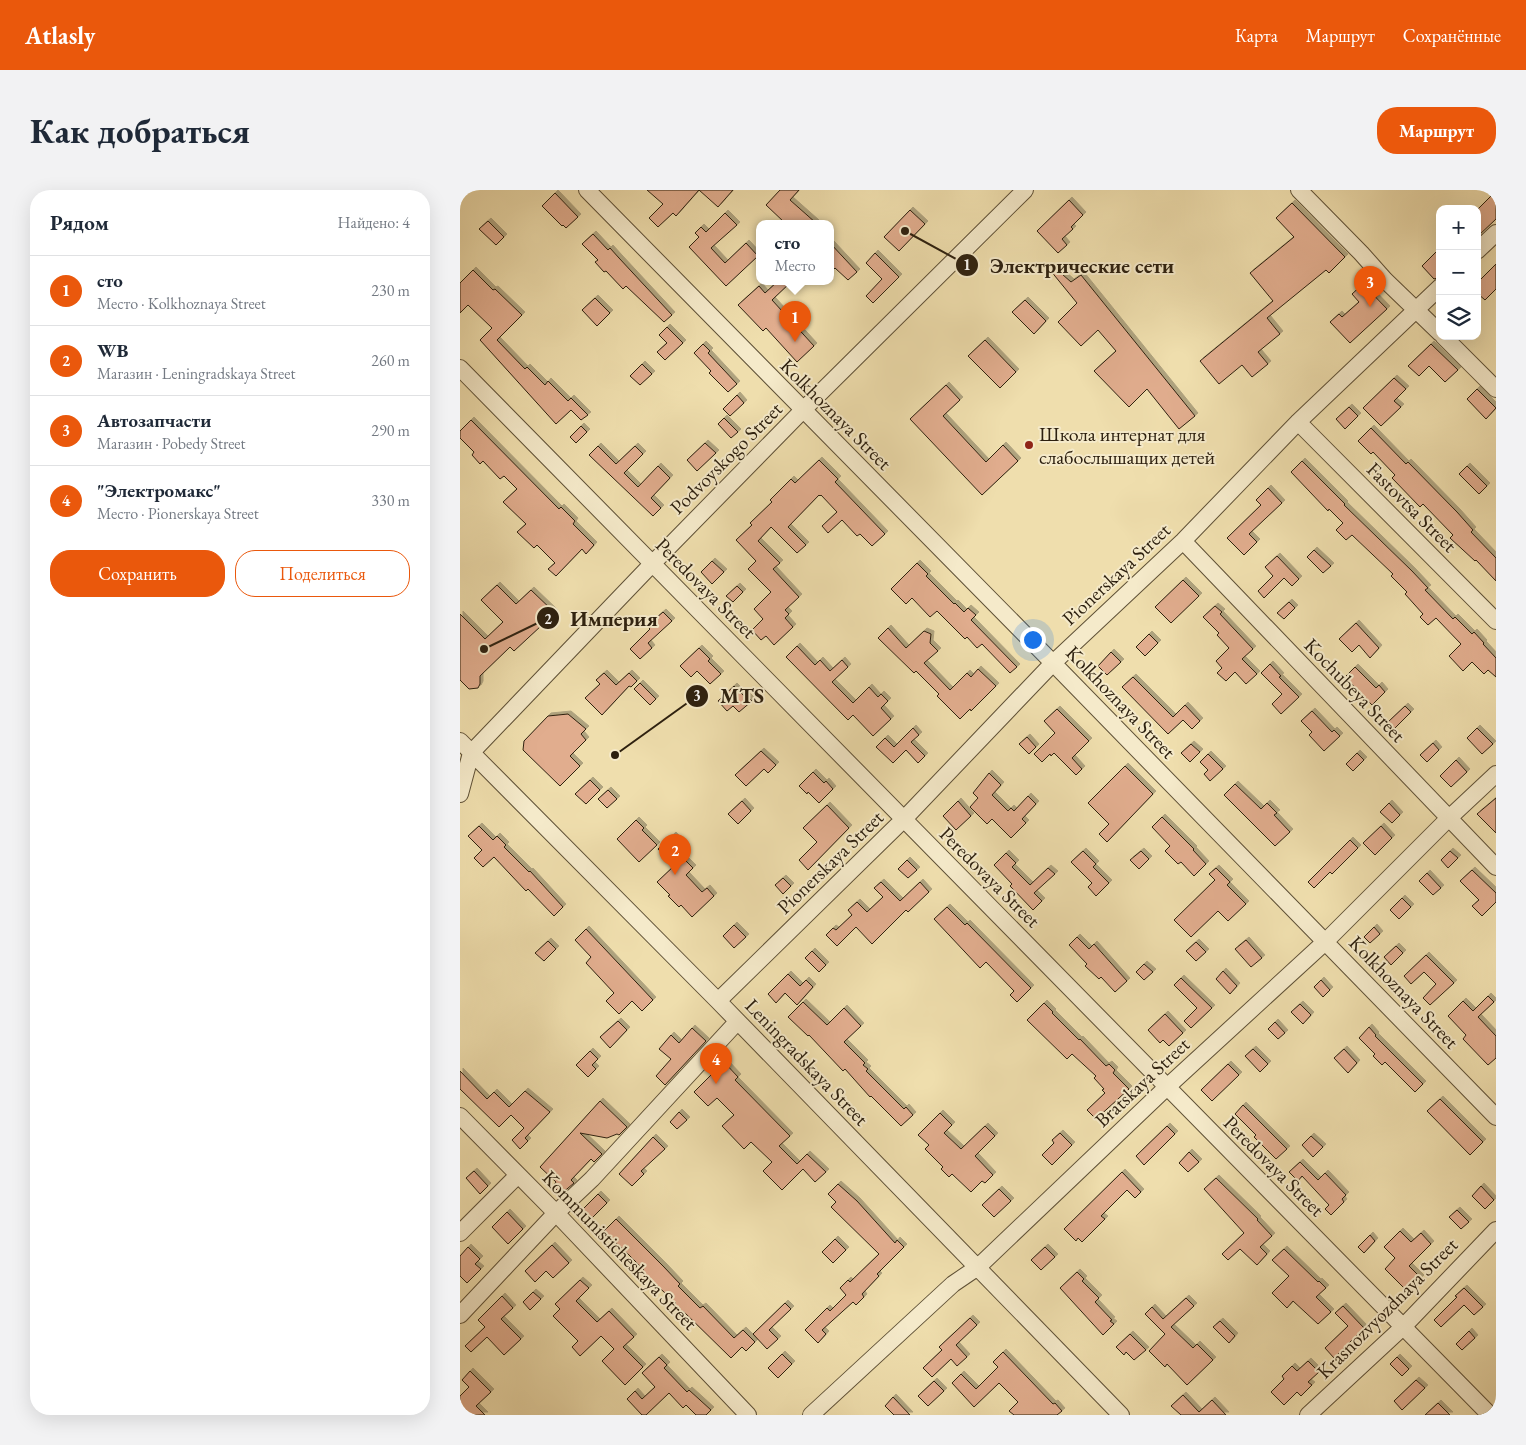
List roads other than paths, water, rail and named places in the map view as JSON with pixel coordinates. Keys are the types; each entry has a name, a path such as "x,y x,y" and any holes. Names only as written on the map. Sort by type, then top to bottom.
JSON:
{"street":[{"name":"Kolkhoznaya Street","path":"587,190 1053,663 1496,1118"},
{"name":"Podvoyskogo Street","path":"460,794 466,747 652,564 1025,190"},
{"path":"1299,190 1362,253 1385,280 1436,329"},
{"path":"1478,250 1496,233"},
{"name":"Pionerskaya Street","path":"718,1002 904,820 1053,663 1183,541 1298,422 1436,292"},
{"path":"1447,340 1496,389"},
{"name":"Peredovaya Street","path":"460,368 1490,1415"},
{"name":"Fastovtsa Street","path":"1298,422 1496,621"},
{"name":"Kochubeya Street","path":"1183,541 1496,867"},
{"name":"Leningradskaya Street","path":"466,747 978,1267 1121,1415"},
{"name":"Bratskaya Street","path":"811,1415 953,1284 978,1267 1167,1087 1325,942 1448,818 1496,774"},
{"path":"460,1314 556,1213 592,1179 737,1022"},
{"name":"Kommunisticheskaya Street","path":"460,1116 556,1213 748,1415"},
{"path":"460,1233 518,1175"},
{"name":"Krasnozvyozdnaya Street","path":"1308,1415 1403,1327 1496,1230"}],"place":[{"name":"Электрические сети","path":"905,231"},
{"name":"Автозапчасти","path":"1370,307"},
{"name":"сто","path":"795,342"},
{"name":"Школа интернат для слабослышащих детей","path":"1029,445"},
{"name":"Империя","path":"484,649"},
{"name":"MTS","path":"615,755"},
{"name":"WB","path":"675,875"},
{"name":"\"Электромакс\"","path":"716,1084"}]}
